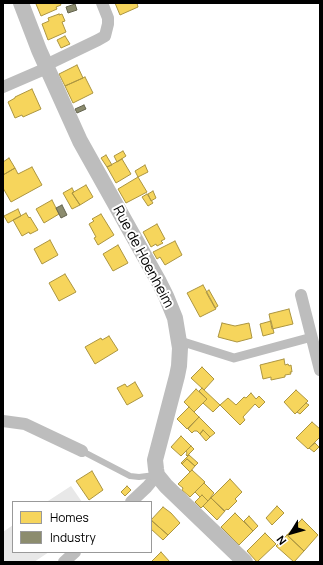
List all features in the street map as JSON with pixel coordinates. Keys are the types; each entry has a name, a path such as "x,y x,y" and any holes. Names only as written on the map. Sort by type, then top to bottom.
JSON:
{"street":[{"name":"Rue de Hoenheim","path":"21,3 80,140 166,296 175,318 180,342 180,360 155,460 157,475"},
{"path":"3,87 104,36 108,24 108,18 102,3"},
{"path":"301,295 315,340 320,370"},
{"path":"180,342 234,358 315,340"},
{"path":"3,421 25,424 82,450"},
{"path":"132,501 157,475 166,486 245,562"},
{"path":"64,562 74,553"}],"lane":[{"path":"82,450 130,476 139,477 157,475"}],"shaded area":[{"path":"71,486 81,501 48,501"},
{"path":"12,526 12,553 48,553 34,562 3,562 3,532"}],"building: Homes":[{"path":"60,3 61,5 56,7 57,9 41,16 36,4"},
{"path":"115,3 137,3 138,7 120,15"},
{"path":"62,14 65,21 62,22 66,32 48,40 42,24 49,21 48,18"},
{"path":"65,36 70,44 61,48 57,40"},
{"path":"77,65 83,78 65,86 59,74"},
{"path":"85,77 93,93 73,103 65,86"},
{"path":"32,89 41,109 23,117 22,115 15,118 8,102"},
{"path":"123,151 126,156 117,162 114,156"},
{"path":"106,155 112,165 107,167 101,158"},
{"path":"9,158 15,168 3,175 3,162"},
{"path":"122,159 131,174 116,183 107,167"},
{"path":"145,165 148,172 138,177 135,171"},
{"path":"32,167 42,185 11,202 3,188 3,175 15,168 18,174"},
{"path":"138,177 147,192 126,203 118,189"},
{"path":"86,185 93,197 80,205 72,193"},
{"path":"72,188 74,192 72,193 80,205 72,209 63,193"},
{"path":"153,191 156,198 151,201 148,194"},
{"path":"147,194 153,203 148,206 142,197"},
{"path":"52,200 59,214 44,223 36,209"},
{"path":"18,209 21,216 8,223 4,216"},
{"path":"26,213 38,230 30,234 29,232 22,236 13,220"},
{"path":"101,214 114,235 98,245 94,238 96,237 89,224 94,221 92,219"},
{"path":"157,224 165,239 161,241 163,243 157,246 156,244 151,247 143,232"},
{"path":"50,240 58,255 42,264 34,249"},
{"path":"175,241 182,255 165,265 160,257 157,259 153,252"},
{"path":"118,245 128,263 113,271 103,254"},
{"path":"65,274 76,292 59,301 49,283"},
{"path":"203,285 216,309 200,317 187,293"},
{"path":"209,290 218,306 215,308 206,292"},
{"path":"289,309 293,324 272,329 269,314"},
{"path":"271,321 274,333 263,336 260,324"},
{"path":"222,323 235,326 249,323 252,338 237,342 218,337"},
{"path":"109,336 118,350 95,364 85,347 101,338 102,340"},
{"path":"284,359 285,365 291,365 291,374 271,380 271,377 263,379 260,365"},
{"path":"202,367 214,379 204,390 191,378"},
{"path":"135,382 143,396 127,405 117,388 125,384 127,387"},
{"path":"202,388 220,405 213,412 203,403 207,399 199,391"},
{"path":"196,389 207,399 194,412 184,402"},
{"path":"296,390 308,401 295,414 284,402"},
{"path":"251,393 256,399 259,396 265,402 259,408 255,404 243,417 245,420 240,425 220,405 228,398 236,405 244,397 246,398"},
{"path":"306,403 309,405 300,414 297,412"},
{"path":"189,407 199,417 187,429 177,419"},
{"path":"199,417 215,433 210,437 203,430 200,434 197,431 192,433 188,429"},
{"path":"312,422 320,429 320,437 308,449 296,438"},
{"path":"203,430 210,437 206,441 200,434"},
{"path":"181,436 191,446 181,456 171,447"},
{"path":"315,443 319,447 314,452 309,448"},
{"path":"191,446 194,449 187,456 186,451"},
{"path":"189,455 198,463 195,466 187,459 182,464 181,463"},
{"path":"187,459 195,466 190,472 182,464"},
{"path":"192,470 205,482 190,497 178,484"},
{"path":"92,471 103,490 89,500 76,481"},
{"path":"230,479 242,492 235,499 237,501 228,510 227,509 224,511 211,498"},
{"path":"204,483 214,493 208,501 202,495 200,497 195,492"},
{"path":"127,486 131,490 125,496 121,492"},
{"path":"202,495 208,501 201,508 195,502"},
{"path":"211,498 225,511 217,520 203,506"},
{"path":"277,506 284,513 272,525 266,518"},
{"path":"163,507 180,523 168,535 152,521 152,519"},
{"path":"235,513 253,531 239,545 221,527"},
{"path":"249,516 258,526 253,531 244,521"},
{"path":"302,519 318,535 304,551 287,535"},
{"path":"152,521 168,535 163,540 152,530"},
{"path":"265,533 276,544 257,562 247,551"},
{"path":"287,535 304,551 294,562 276,546"},
{"path":"161,552 170,562 151,562"}],"building: Industry":[{"path":"75,4 77,10 68,13 66,7"},
{"path":"84,105 86,109 77,113 75,109"},
{"path":"62,205 67,215 61,218 56,208"}]}
